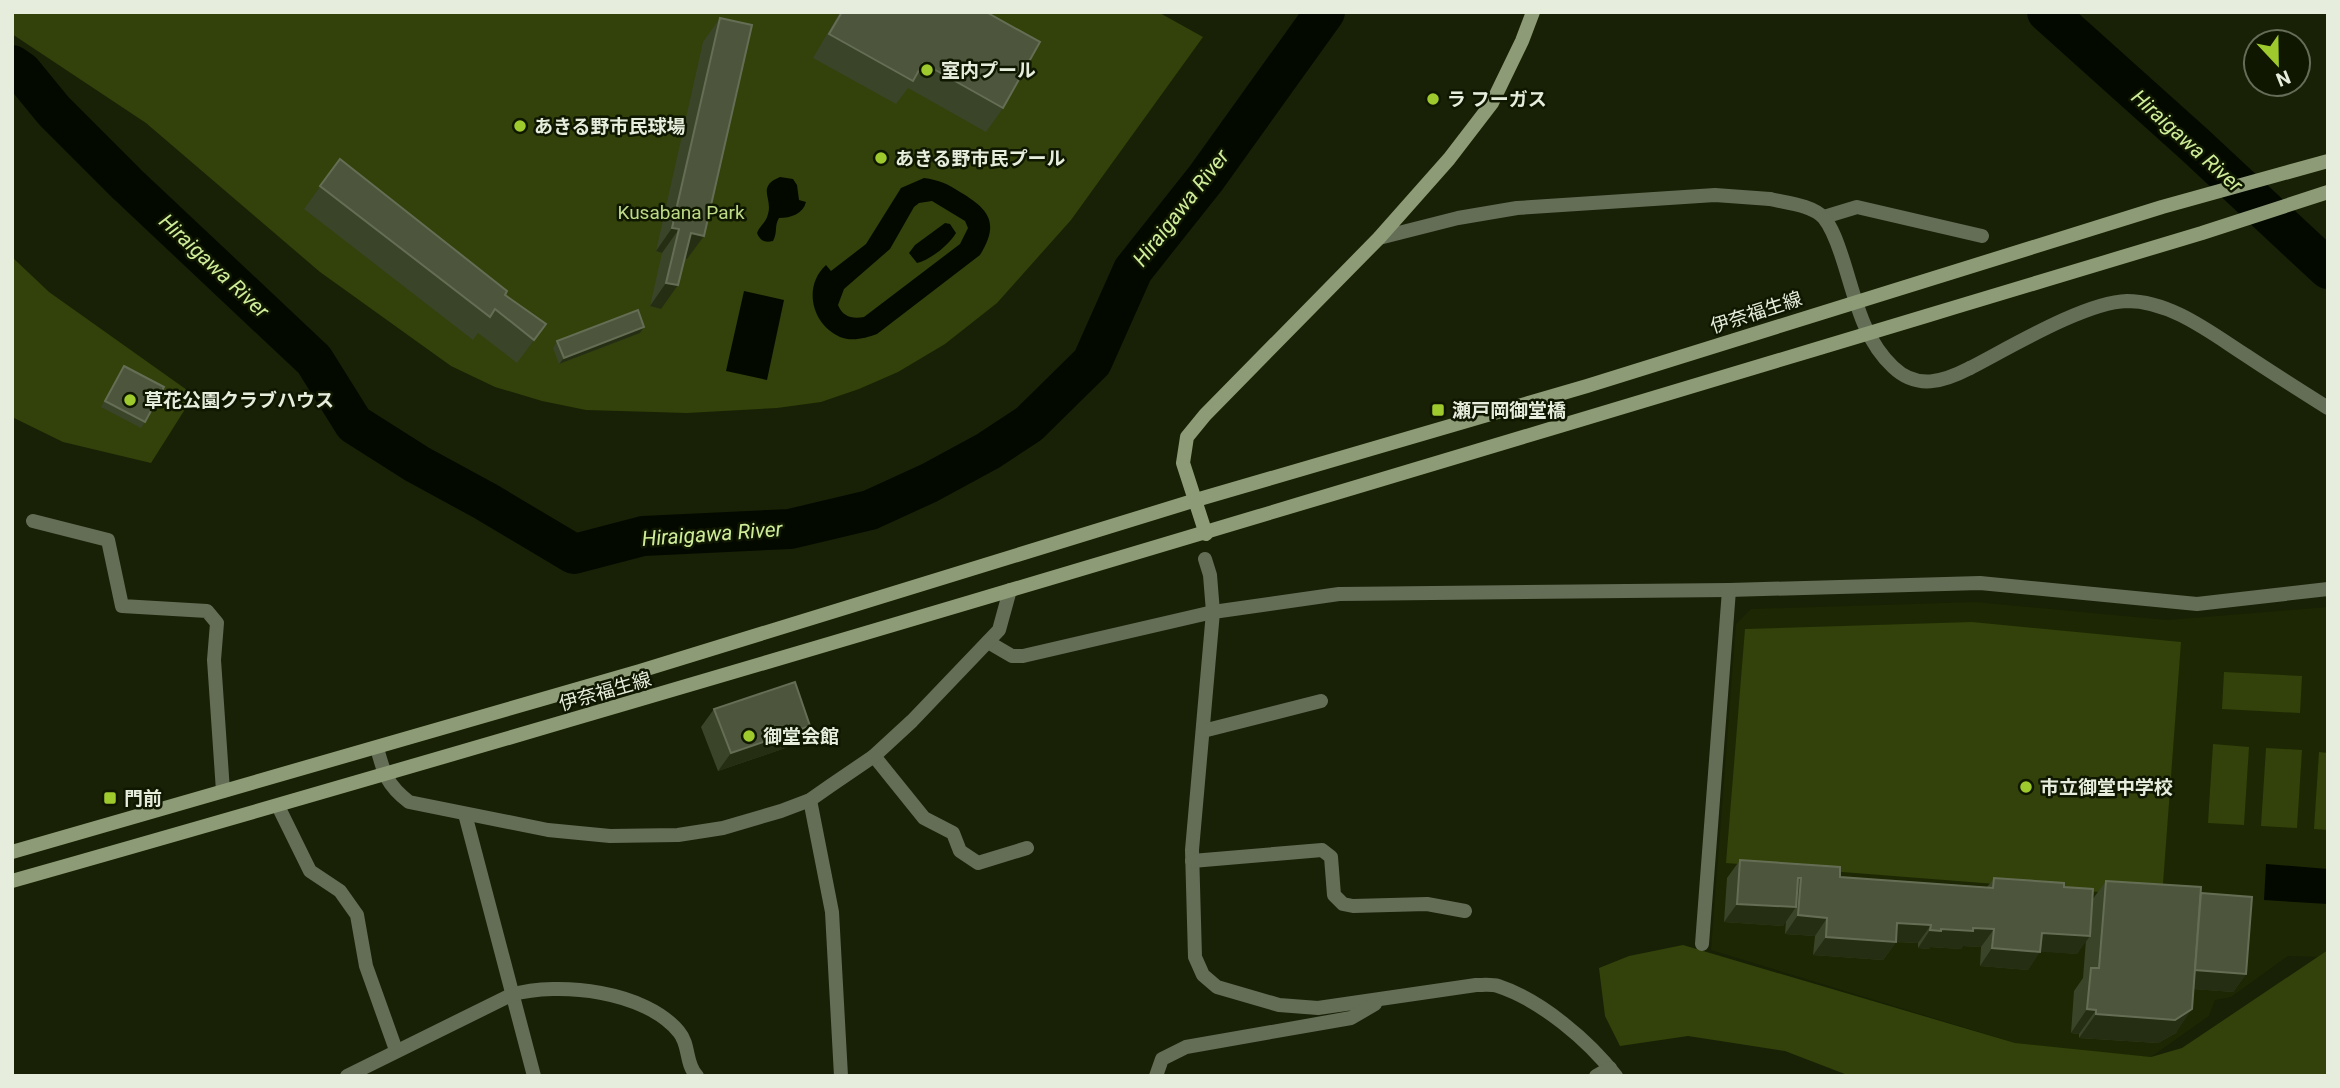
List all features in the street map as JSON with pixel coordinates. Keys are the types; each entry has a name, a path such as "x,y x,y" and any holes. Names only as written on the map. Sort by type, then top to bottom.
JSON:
{"main road":[{"path":"1206,534 1183,463 1187,438 1205,415 1379,238 1449,159 1492,103 1533,12"},
{"name":"伊奈福生線","path":"12,852 640,671 1196,500 1587,386 1856,300 2194,198 2328,161"},
{"name":"伊奈福生線","path":"12,881 384,776 1206,534 2328,192"}],"street":[{"path":"1379,238 1458,218 1517,208 1715,195 1770,200 1806,208 1824,217 1835,239 1867,333 1885,360 1901,375 1918,383 1936,382 1970,368 2044,330 2096,308 2126,301 2151,304 2176,313 2328,408"},
{"path":"1824,217 1857,207 1982,236"},
{"path":"33,520 108,540 122,606 207,611 218,623 214,660 223,791"},
{"path":"1205,559 1210,575 1213,612 1192,861 1195,957 1203,975 1217,987 1279,1005 1318,1008 1476,985 1496,985 1533,1003 1588,1044 1613,1072 1596,1076"},
{"path":"988,642 1012,656 1023,656 1213,612 1339,594 1729,590 1980,583 2197,604 2328,589"},
{"path":"377,748 384,776 394,791 409,802 548,830 610,836 678,835 723,828 810,800 874,756 912,722 999,630 1010,590"},
{"path":"1702,944 1729,590"},
{"path":"1203,731 1321,701"},
{"path":"874,756 924,818 953,833 960,851 978,863 1027,848"},
{"path":"810,800 832,912 841,1076"},
{"path":"278,806 310,872 340,891 356,915 366,966 396,1050"},
{"path":"465,814 534,1076"},
{"path":"1192,861 1322,850 1331,857 1334,895 1343,904 1427,904 1465,911"},
{"path":"346,1076 375,1069 396,1050 511,995 524,991 566,990 631,1001 651,1010 677,1029 687,1046 691,1070 697,1076"},
{"path":"1156,1076 1162,1059 1186,1047 1351,1018 1383,999"}],"shaded area":[{"path":"780,177 793,179 797,185 799,200 806,202 796,214 779,218 773,241 761,240 757,233 768,214 767,189"},
{"path":"924,178 947,185 970,198 988,218 990,225 986,244 980,255 877,334 854,339 840,337 822,323 817,314 814,283 826,265 831,271 866,244 901,188","holes":["932,201 965,221 968,228 960,244 864,317 856,318 842,312 838,305 844,289 890,249 919,203"]},
{"path":"945,223 950,224 956,233 953,238 933,255 917,263 909,253 915,245"},
{"path":"744,291 784,300 767,380 726,371"},
{"name":"市立御堂中学校","path":"1975,602 2167,620 2328,607 2328,951 2319,957 2288,956 2231,997 2215,1000 2209,1016 2151,1057 2025,1046 1711,950 1736,624 1751,609"},
{"path":"2266,864 2328,869 2328,904 2264,900"}],"green space":[{"name":"Kusabana Park","path":"12,12 1158,12 1203,37 1071,220 997,303 945,344 898,372 821,402 777,408 687,413 586,410 495,387 451,366 320,272 146,123 12,34"},
{"path":"12,257 49,292 194,395 151,463 63,442 12,417"},
{"path":"1972,622 2181,642 2162,897 1726,863 1745,629"},
{"path":"2224,672 2302,676 2300,713 2222,709"},
{"path":"2213,744 2249,747 2244,825 2208,823"},
{"path":"2266,748 2302,750 2297,828 2261,826"},
{"path":"2319,752 2328,753 2328,830 2314,829"},
{"path":"1683,945 2015,1043 2151,1057 2182,1048 2328,950 2328,1076 1850,1076 1785,1051 1688,1036 1620,1046 1605,1016 1599,968 1629,956"}],"building":[{"name":"室内プール","path":"842,12 986,12 1040,42 1003,108 923,63 913,81 829,34"},
{"path":"720,18 752,25 704,236 691,233 678,285 666,283 679,229 672,228"},
{"path":"340,159 507,291 505,295 546,324 534,340 495,309 490,317 320,186"},
{"path":"638,310 644,327 564,358 557,341"},
{"name":"草花公園クラブハウス","path":"124,366 164,387 145,422 105,401"},
{"path":"795,682 810,726 731,753 714,709"},
{"path":"1740,860 1840,867 1840,877 1993,888 1994,878 2064,883 2064,887 2093,889 2090,936 2042,933 2040,952 1992,948 1994,929 1941,931 1930,930 1931,925 1897,923 1896,942 1826,937 1827,918 1798,915 1801,878 1798,878 1796,907 1737,904"},
{"path":"2106,881 2201,887 2192,1009 2175,1020 2096,1014 2096,1010 2087,1009 2091,968 2099,968"},
{"path":"2201,893 2252,897 2246,974 2195,970"}],"waterway":[{"name":"Hiraigawa River","path":"12,65 22,72 54,111 127,184 314,360 354,424 417,464 574,554 643,536 790,529 870,510 929,483 988,451 1029,424 1092,362 1133,270 1206,178 1325,12"},
{"name":"Hiraigawa River","path":"2047,12 2328,269"}],"place":[{"name":"室内プール","path":"927,70"},
{"name":"ラ フーガス","path":"1433,99"},
{"name":"あきる野市民球場","path":"520,126"},
{"name":"あきる野市民プール","path":"881,158"},
{"name":"草花公園クラブハウス","path":"130,400"},
{"name":"瀬戸岡御堂橋","path":"1438,410"},
{"name":"御堂会館","path":"749,736"},
{"name":"市立御堂中学校","path":"2026,787"},
{"name":"門前","path":"110,798"}]}
